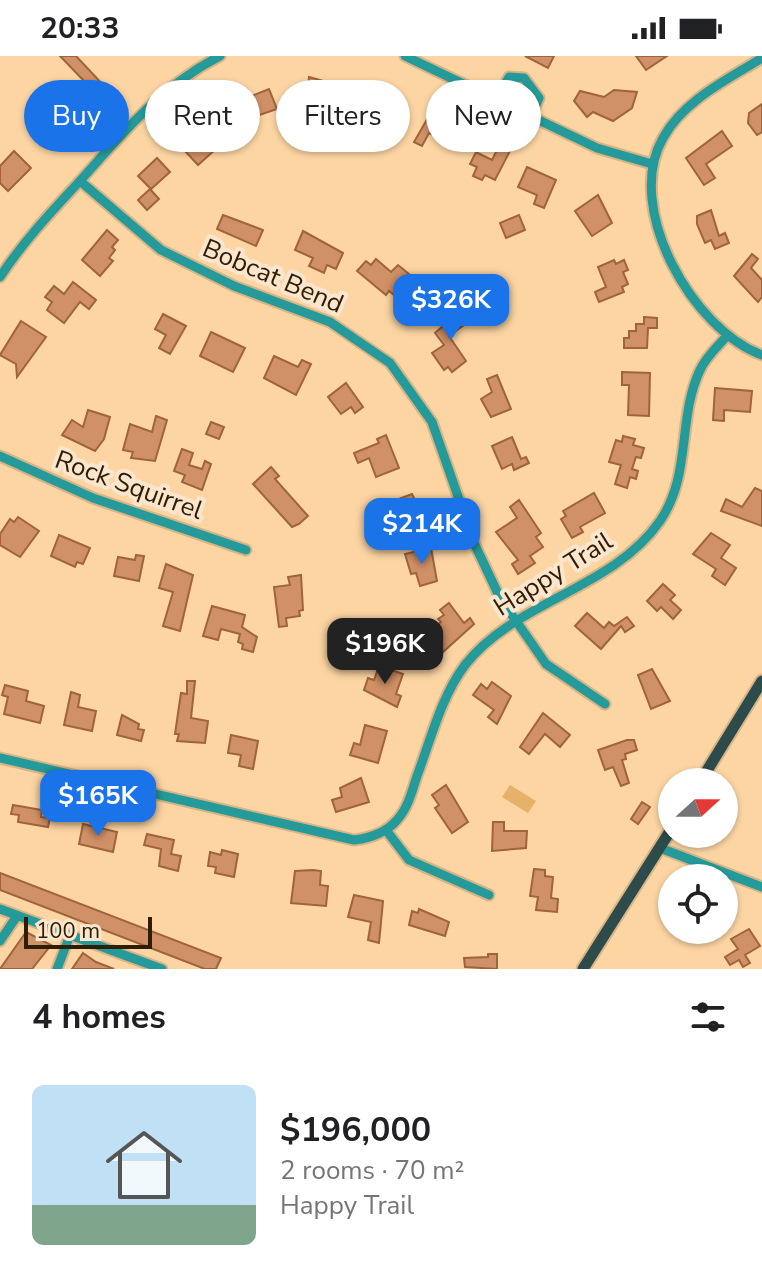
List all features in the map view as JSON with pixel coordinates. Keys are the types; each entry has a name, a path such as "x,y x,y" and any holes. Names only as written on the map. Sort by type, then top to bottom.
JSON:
{"main road":[{"path":"709,768 762,681"},
{"path":"583,969 660,848"}],"street":[{"path":"0,277 80,181 160,93 220,56"},
{"path":"405,56 455,80"},
{"path":"762,58 696,100 677,118 659,144 652,164 651,206 668,255 687,287 726,337 762,355"},
{"path":"507,80 509,77 526,80"},
{"path":"541,121 597,148 652,164"},
{"name":"Bobcat Bend","path":"80,181 161,250 234,286 330,322 390,363 432,422 485,570 517,623 546,664 605,704"},
{"name":"Happy Trail","path":"386,830 406,807 454,680 473,654 517,623 620,560 654,530 680,480 692,391 706,359 726,337"},
{"name":"Rock Squirrel","path":"0,456 93,498 246,550"},
{"path":"0,758 354,840 386,830 409,860 489,895"},
{"path":"660,848 762,887"},
{"path":"0,909 162,969"},
{"path":"0,941 17,916"},
{"path":"57,969 70,935"}],"shaded area":[{"path":"510,785 536,801 528,813 502,797"}],"building":[{"path":"60,56 76,56 98,80 83,80"},
{"path":"525,56 554,56 548,68"},
{"path":"636,56 667,56 646,70"},
{"path":"269,89 276,109 260,115 260,93"},
{"path":"614,90 637,92 632,108 613,121 593,112 587,117 574,101 580,91 604,97"},
{"path":"762,104 762,132 757,135 748,123 749,113"},
{"path":"426,121 426,139 422,146 414,142"},
{"path":"722,131 732,146 706,164 715,178 704,185 686,158"},
{"path":"14,151 31,168 8,191 0,183 0,166"},
{"path":"186,152 213,152 198,165"},
{"path":"476,152 492,160 496,152 509,152 495,180 485,175 482,180 473,176 477,167 470,164"},
{"path":"157,158 170,172 151,189 138,176"},
{"path":"527,167 556,180 544,208 534,204 537,195 518,187"},
{"path":"150,189 159,199 147,210 138,200"},
{"path":"598,195 612,223 592,236 575,211"},
{"path":"711,210 719,236 725,233 729,243 715,249 711,240 705,243 697,224 697,216"},
{"path":"223,215 263,230 256,246 217,229"},
{"path":"519,215 525,230 506,238 500,223"},
{"path":"107,230 118,240 109,258 113,261 100,276 82,260"},
{"path":"303,231 343,253 336,269 327,265 324,273 309,266 313,258 295,250"},
{"path":"752,254 758,259 751,268 762,280 762,297 758,302 734,276"},
{"path":"376,259 391,272 398,265 420,283 416,288 424,295 410,313 416,318 410,325 397,314 405,304 389,291 386,295 357,271 366,261 371,265"},
{"path":"614,260 616,264 624,260 628,270 623,272 628,284 622,287 624,292 599,302 595,292 606,287 598,267"},
{"path":"73,282 96,300 89,309 80,302 64,323 47,310 52,302 45,297 54,286 64,294"},
{"path":"464,308 472,319 449,336 466,361 452,372 448,367 444,370 432,353 444,345 435,333"},
{"path":"163,314 186,326 170,354 159,348 166,335 155,329"},
{"path":"644,317 657,318 657,328 648,328 647,348 624,348 624,338 629,338 629,331 636,331 636,324 644,324"},
{"path":"21,321 46,337 17,377 16,364 0,355"},
{"path":"211,332 245,348 233,372 200,356"},
{"path":"274,356 298,367 302,360 311,364 296,395 264,378"},
{"path":"622,372 650,373 649,416 628,415 629,385 622,385"},
{"path":"497,375 511,409 491,417 481,399 492,392 487,379"},
{"path":"346,383 363,407 355,413 351,407 341,414 328,397"},
{"path":"715,388 752,391 750,412 724,410 724,421 713,420"},
{"path":"88,410 110,417 104,439 95,451 62,435 72,420 83,427"},
{"path":"156,416 167,420 155,461 131,458 133,452 123,450 130,424 152,432"},
{"path":"211,422 224,427 219,439 206,434"},
{"path":"386,435 399,468 376,477 369,458 358,463 354,453 379,443 377,439"},
{"path":"623,436 635,439 633,445 644,448 641,458 636,457 632,469 638,471 636,479 630,477 627,488 615,484 621,465 609,462 616,440 622,442"},
{"path":"512,437 521,459 526,457 529,463 514,470 512,464 502,469 492,446"},
{"path":"182,449 193,453 189,465 202,469 205,461 211,464 202,490 182,482 185,475 174,471"},
{"path":"271,467 279,476 275,479 308,516 292,527 253,484"},
{"path":"755,488 762,491 762,526 721,511 726,499 742,507"},
{"path":"594,493 605,513 580,527 583,532 572,538 561,519 566,516 563,511"},
{"path":"412,494 426,522 393,533 390,523 400,520 393,501"},
{"path":"519,500 541,533 536,537 543,547 530,556 535,563 518,574 512,564 518,560 496,532 517,518 510,507"},
{"path":"18,517 39,531 20,557 0,545 0,534 10,519 14,522"},
{"path":"711,533 730,545 721,558 736,568 725,585 712,576 716,569 693,554"},
{"path":"59,535 90,548 83,564 77,562 75,567 51,556"},
{"path":"431,548 437,581 420,586 416,573 411,574 405,554"},
{"path":"136,555 144,556 139,581 114,576 118,557 135,560"},
{"path":"166,564 193,575 180,631 163,626 173,592 159,588"},
{"path":"301,575 303,610 299,611 300,616 286,618 287,626 279,627 274,587 290,585 288,577"},
{"path":"663,584 675,595 670,600 681,610 673,619 661,607 657,611 647,601"},
{"path":"449,603 464,623 470,618 474,624 442,653 430,638 435,635 431,630 441,622 438,619 444,615 440,610"},
{"path":"212,606 245,615 242,627 257,637 253,652 242,649 243,644 238,642 240,634 221,629 218,640 203,636"},
{"path":"587,613 604,628 609,622 614,626 627,617 634,626 625,632 621,626 601,649 575,626"},
{"path":"379,666 403,674 396,694 401,696 397,707 364,690 368,678 374,680"},
{"path":"652,669 670,701 651,709 638,675"},
{"path":"187,681 195,681 191,718 208,721 205,743 177,741 179,734 175,734 181,693 187,694"},
{"path":"492,682 511,696 497,724 488,717 494,710 473,695 481,684 487,689"},
{"path":"5,685 28,691 26,701 44,706 40,723 4,714 8,697 2,695"},
{"path":"71,692 80,695 78,707 96,711 92,731 64,725"},
{"path":"543,713 570,735 560,747 545,734 529,754 520,747"},
{"path":"122,715 139,724 138,729 144,730 141,741 117,735"},
{"path":"365,725 387,731 378,763 350,755 354,743 360,745"},
{"path":"231,735 258,741 253,769 239,766 241,755 228,753"},
{"path":"634,740 637,750 625,754 626,759 622,760 629,783 621,786 613,767 605,770 598,750"},
{"path":"361,778 369,802 336,812 332,800 342,797 340,788"},
{"path":"446,785 468,822 452,833 435,808 439,805 432,795"},
{"path":"642,802 650,807 638,824 631,819"},
{"path":"13,805 42,810 41,817 50,818 48,827 18,822 19,815 11,814"},
{"path":"493,822 504,822 504,831 527,831 526,848 492,851"},
{"path":"83,824 117,832 113,852 79,844"},
{"path":"147,834 174,840 171,854 181,856 178,871 159,866 161,849 144,845"},
{"path":"222,850 238,854 234,877 215,873 216,867 208,866 210,852 221,855"},
{"path":"534,869 545,870 545,876 553,877 551,898 558,899 557,912 536,910 538,897 530,896"},
{"path":"295,871 321,871 320,885 328,886 326,906 291,903"},
{"path":"0,873 221,958 216,969 205,969 0,890"},
{"path":"354,895 383,901 379,943 368,940 371,922 348,917"},
{"path":"419,909 449,922 445,936 409,925 412,911 418,913"},
{"path":"749,929 760,946 745,955 750,963 743,967 739,960 730,965 725,957 738,949 734,944 738,944 738,935"},
{"path":"26,932 51,945 32,969 0,969"},
{"path":"83,953 96,962 114,969 72,969"},
{"path":"488,954 497,954 497,969 465,967 464,958 488,957"}]}
